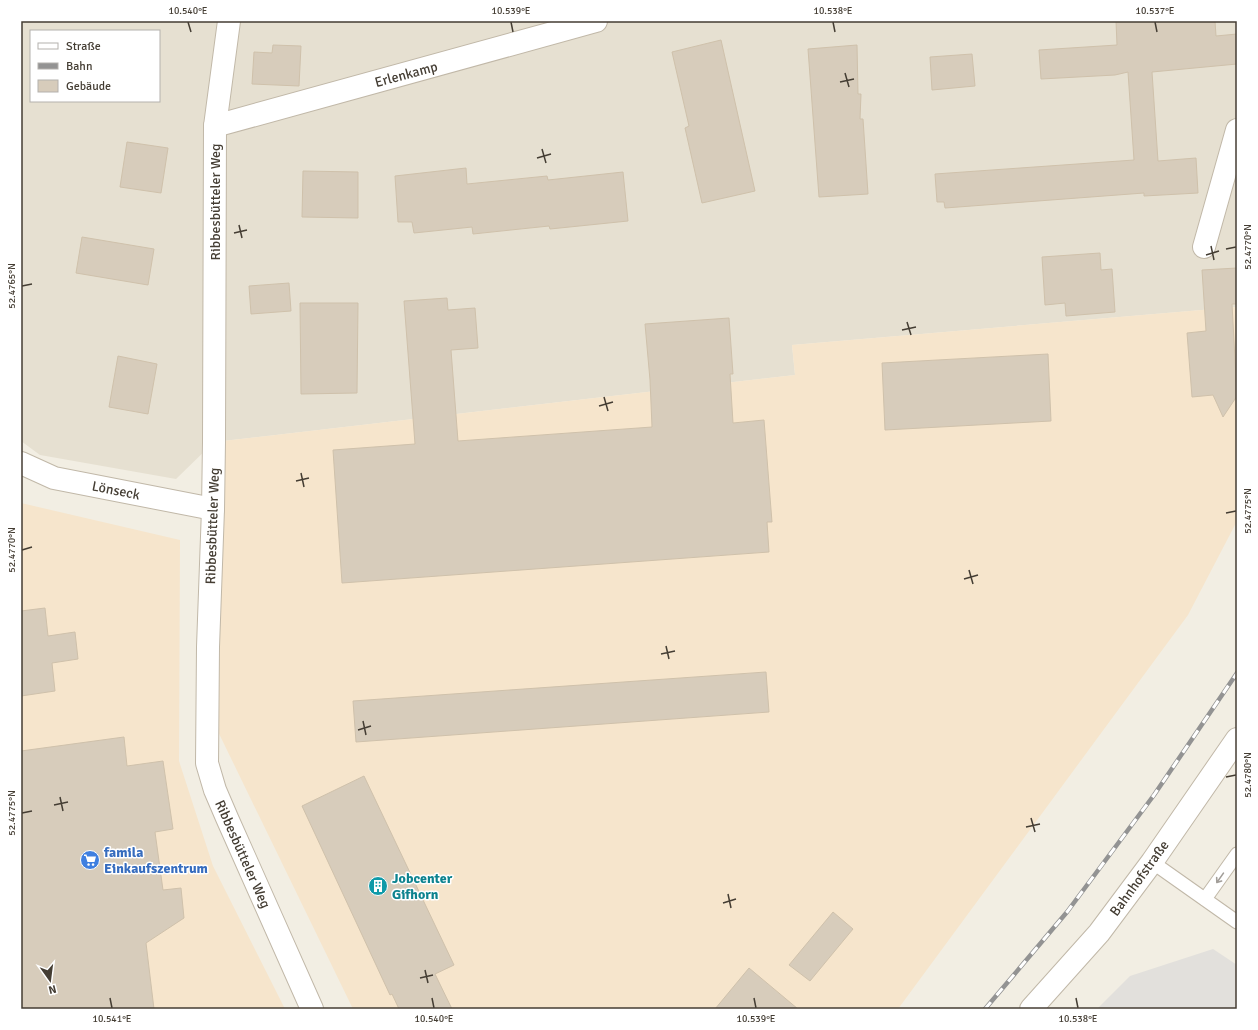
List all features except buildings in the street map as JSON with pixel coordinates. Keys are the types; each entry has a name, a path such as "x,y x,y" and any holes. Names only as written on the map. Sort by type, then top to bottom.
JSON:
{"street":[{"name":"Ribbesbütteler Weg","path":"229,21 215,126 213,510 208,647 207,763 215,790 312,1009"},
{"name":"Erlenkamp","path":"215,126 596,21"},
{"path":"1204,246 1237,130"},
{"name":"Lönseck","path":"21,464 54,478 213,510"},
{"name":"Bahnhofstraße","path":"1031,1009 1099,933 1152,862 1237,739"}],"lane":[{"path":"1205,899 1236,857"},
{"path":"1152,862 1237,922"}],"shaded area":[{"path":"21,21 1237,21 1237,307 792,345 795,375 214,442 176,479 40,455 21,441"},
{"path":"1237,307 1237,521 1188,615 898,1009 353,1009 207,709 214,442 795,375 792,345"},
{"path":"21,503 180,540 179,761 213,866 285,1009 21,1009"},
{"path":"1213,949 1237,965 1237,1009 1097,1009 1130,976"}],"railway":[{"path":"985,1009 1067,912 1154,795 1237,673"}],"place":[{"name":"famila Einkaufszentrum","path":"90,860"},
{"name":"Jobcenter Gifhorn","path":"378,886"}]}
